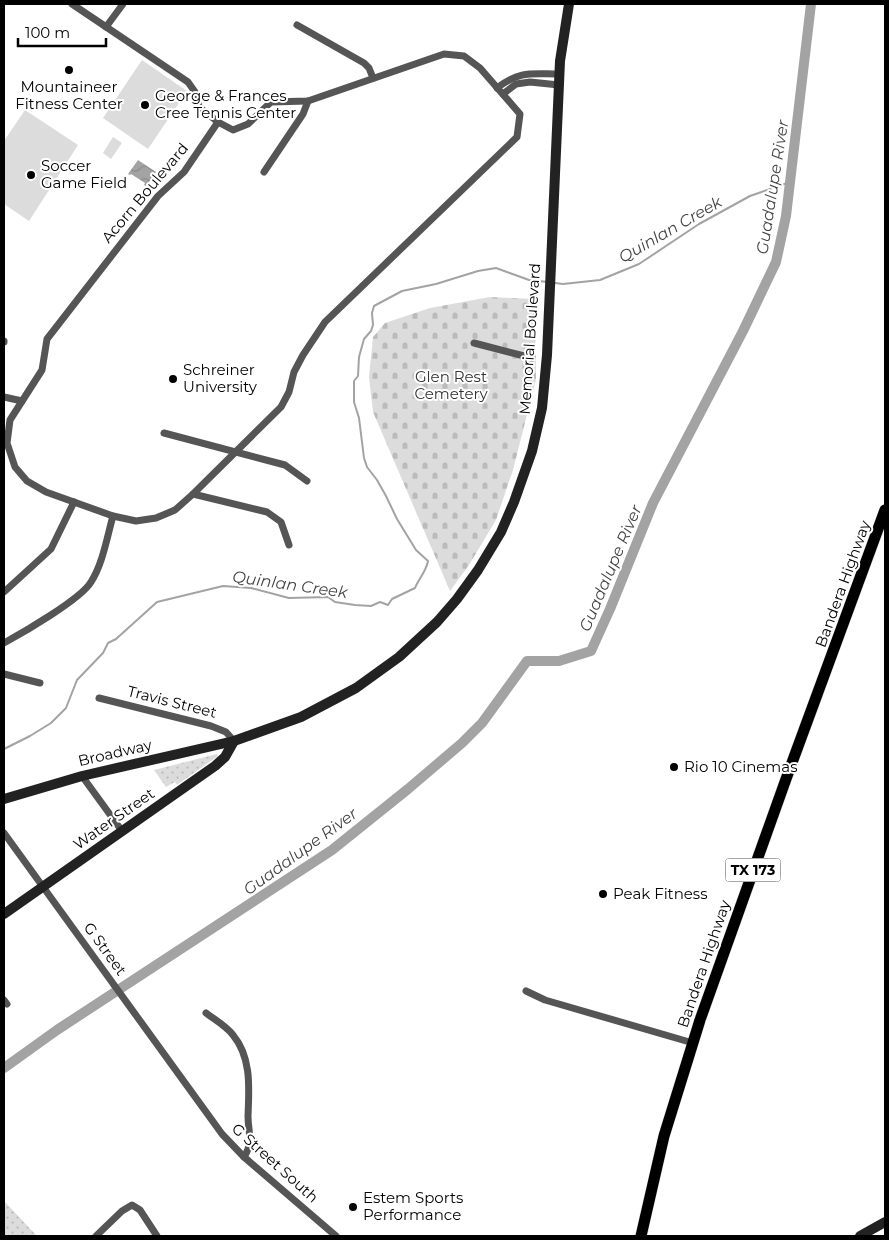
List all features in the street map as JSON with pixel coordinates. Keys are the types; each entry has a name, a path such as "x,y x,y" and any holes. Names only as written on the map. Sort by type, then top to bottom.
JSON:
{"main road":[{"name":"Memorial Boulevard","path":"234,741 301,717 356,688 410,647 437,622 466,588 491,550 509,516 530,460 542,408 559,80 561,51 569,4"},
{"name":"Bandera Highway","path":"641,1236 664,1136 693,1043 740,905 885,510"},
{"name":"Broadway","path":"4,799 82,776 234,741"},
{"name":"Water Street","path":"4,914 215,766 228,752 234,741"},
{"path":"860,1236 885,1222"}],"street":[{"path":"72,4 188,82 195,92 199,106 218,122"},
{"path":"106,27 123,4"},
{"path":"297,25 364,62 373,78"},
{"name":"Acorn Boulevard","path":"444,54 464,56 480,68 497,88 520,114 518,138 325,322 302,355 294,372 289,392 281,407 175,510 156,518 136,521 113,516 46,492 27,482 15,467 7,443 10,420 42,370 47,339 158,196 184,172 218,122 233,130 248,124 271,102 308,101 444,54"},
{"path":"497,88 510,78 523,74 559,80"},
{"path":"503,94 516,84 559,80"},
{"path":"264,172 303,114 308,101"},
{"path":"474,343 532,358"},
{"path":"4,396 22,401"},
{"path":"164,433 285,465 307,481"},
{"path":"4,462 12,457"},
{"path":"193,494 267,512 281,522 289,545"},
{"path":"4,592 50,549 74,502"},
{"path":"4,643 77,596 89,585 98,567 113,516"},
{"path":"4,674 40,683"},
{"name":"Travis Street","path":"98,698 211,726 226,732 234,741"},
{"path":"82,776 122,831"},
{"name":"G Street","path":"4,833 184,1081"},
{"path":"526,991 545,1000 693,1043"},
{"path":"206,1012 228,1029 237,1041 248,1073 250,1089 248,1123 250,1142 244,1157"},
{"name":"G Street South","path":"184,1081 222,1134 244,1157 336,1236"},
{"path":"96,1236 122,1211 132,1205 140,1210 158,1236"}],"green space":[{"name":"George & Frances Cree Tennis Center","path":"142,60 187,91 148,149 103,118"},
{"name":"Soccer Game Field","path":"25,110 78,145 29,221 4,204 4,141"},
{"path":"113,137 122,143 111,159 103,153"},
{"name":"Glen Rest Cemetery","path":"490,297 535,299 536,379 513,470 496,520 469,565 450,591 373,412 369,377 373,337 385,323 430,308"},
{"path":"217,754 218,756 177,785 175,782 166,787 154,770"},
{"path":"4,1201 37,1236 4,1236"}],"water":[{"path":"138,160 156,172 146,186 144,185 145,183 128,174"}],"waterway":[{"name":"Guadalupe River","path":"4,1068 57,1030 332,850 462,743 482,723 527,661 559,661 591,651 653,503 743,331 776,262 786,216 811,4"},
{"name":"Quinlan Creek","path":"555,283 563,284 600,280 639,264 699,224 750,196 790,182"},
{"name":"Quinlan Creek","path":"4,749 51,723 66,708 77,680 103,653 108,643 116,639 157,602 223,586 251,588 289,598 328,597 335,602 371,606 380,602 388,605 392,599 415,588 428,561 416,550 397,519 377,480 367,467 364,458 359,418 354,402 354,381 358,376 359,357 364,339 371,331 373,325 372,313 374,306 402,291 496,268 529,280 548,282"}],"place":[{"name":"Mountaineer Fitness Center","path":"69,70"},
{"name":"George & Frances Cree Tennis Center","path":"145,105"},
{"name":"Soccer Game Field","path":"31,175"},
{"name":"Schreiner University","path":"173,379"},
{"name":"Rio 10 Cinemas","path":"674,767"},
{"name":"Peak Fitness","path":"603,894"},
{"name":"Estem Sports Performance","path":"353,1207"}]}
